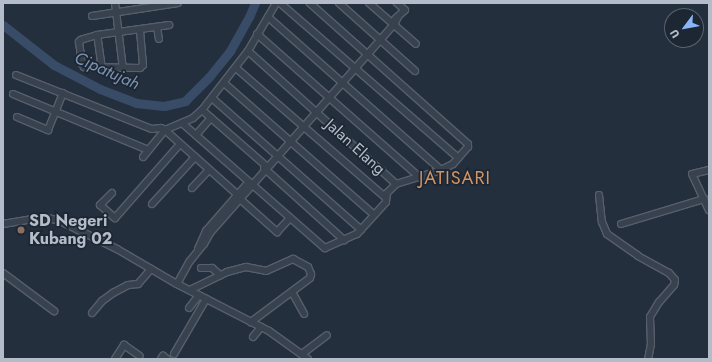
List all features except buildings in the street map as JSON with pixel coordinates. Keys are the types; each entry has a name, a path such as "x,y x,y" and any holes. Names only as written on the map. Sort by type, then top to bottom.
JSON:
{"street":[{"path":"115,3 124,69"},
{"path":"92,16 178,3"},
{"path":"142,157 165,130 182,123 202,110 248,51 276,3"},
{"path":"280,3 458,158"},
{"path":"182,123 325,248 344,240 361,230 386,202 388,193 396,184 449,167 468,147 468,144 310,3"},
{"path":"339,3 380,38 415,71"},
{"path":"369,3 416,44"},
{"path":"176,284 198,249 239,197 404,10 397,3"},
{"path":"268,17 441,170"},
{"path":"140,29 143,65 140,68 102,69 86,68 83,66 79,44 81,40 97,35 120,33 140,29 169,25"},
{"path":"157,27 159,40"},
{"path":"257,34 419,177"},
{"path":"97,35 102,69"},
{"name":"Jalan Elang","path":"248,51 396,184"},
{"path":"236,68 386,198"},
{"path":"16,75 152,129 161,128 165,130 277,232 290,218"},
{"path":"224,83 374,215"},
{"path":"17,117 48,130 63,93"},
{"path":"13,94 148,150"},
{"path":"212,98 361,230"},
{"path":"202,110 344,240"},
{"path":"196,135 211,118"},
{"path":"112,193 100,206 115,218 180,144"},
{"path":"152,204 195,156"},
{"path":"192,188 209,170"},
{"path":"709,170 692,174 709,210"},
{"path":"599,194 602,222 607,234 638,256 669,273 675,280 674,285 659,302 650,317 651,344 648,359"},
{"path":"621,224 704,199"},
{"path":"3,224 38,217 53,218 117,249 176,284 261,327 277,336 308,359"},
{"path":"190,290 220,276 246,267 266,271 294,259 308,267 312,275 292,292 251,322"},
{"path":"201,268 212,268 220,276"},
{"path":"92,313 108,296 126,286 138,284 151,269"},
{"path":"3,273 54,311"},
{"path":"292,292 304,314"},
{"path":"189,308 198,295"},
{"path":"174,354 206,299"},
{"path":"253,337 261,327"},
{"path":"302,354 327,335"},
{"path":"115,359 124,345 139,357 144,350"},
{"path":"161,359 163,356 167,359"}],"waterway":[{"name":"Cipatujah","path":"3,25 54,65 100,89 136,103 164,106 185,101 209,77 230,51 255,3"}],"place":[{"name":"SD Negeri Kubang 02","path":"21,230"}],"district":[{"name":"JATISARI","path":"455,178"}]}
